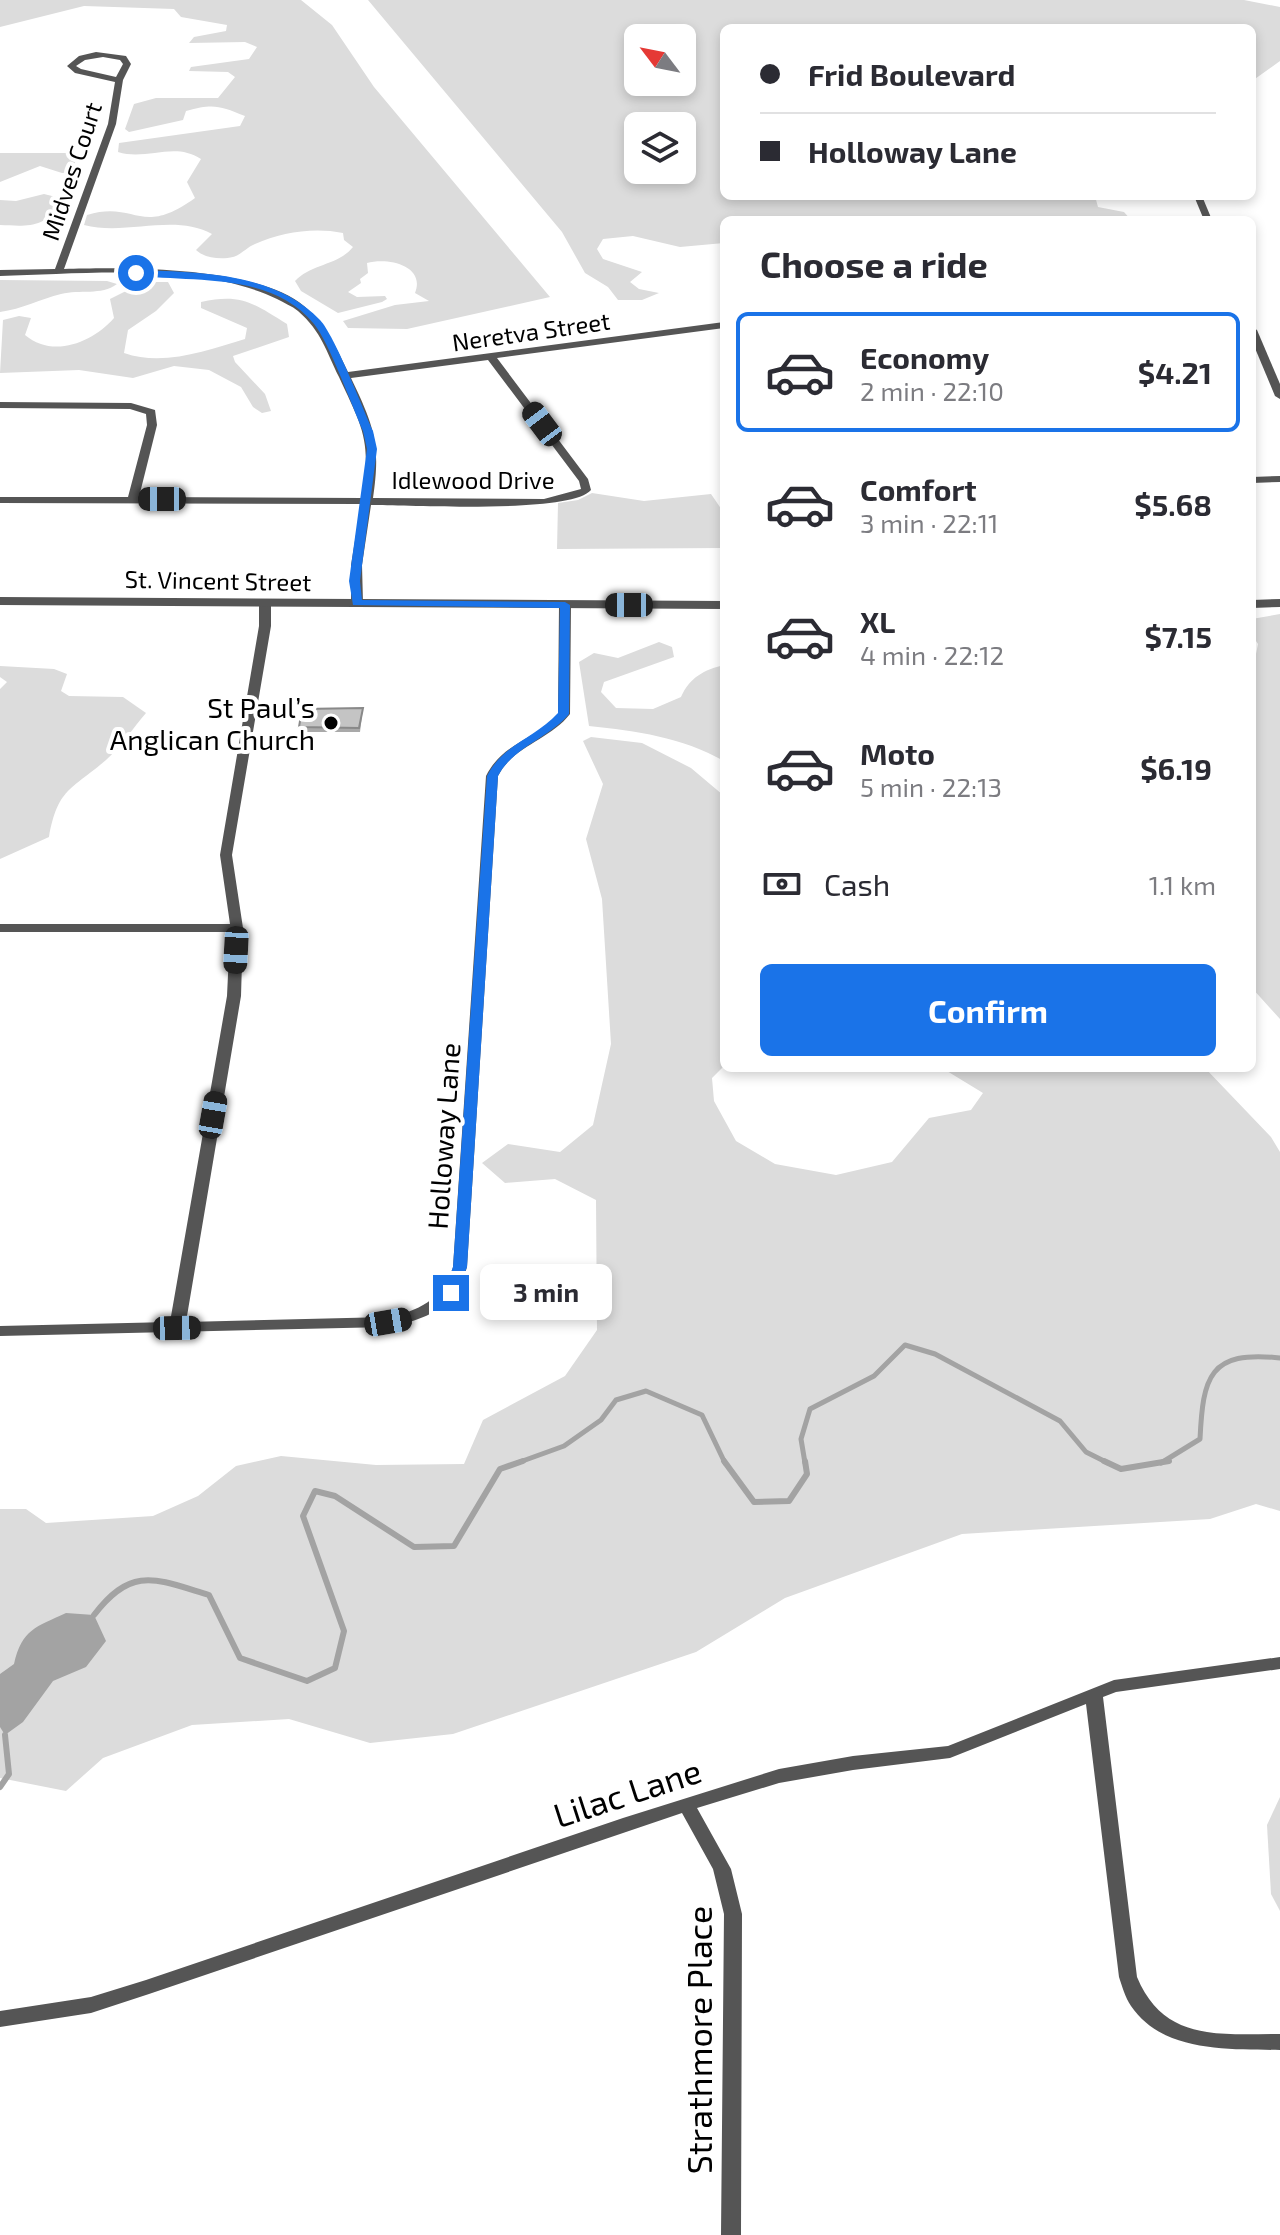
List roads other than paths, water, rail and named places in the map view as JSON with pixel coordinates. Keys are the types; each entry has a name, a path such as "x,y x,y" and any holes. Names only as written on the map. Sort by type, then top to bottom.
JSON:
{"street":[{"name":"Midves Court","path":"58,273 112,124 119,80 127,64 116,56 83,57 71,66 78,71 119,80"},
{"path":"0,273 190,275 271,291 295,302 313,316 371,440 368,499 354,581 357,603"},
{"name":"Neretva Street","path":"343,376 720,326"},
{"path":"1256,339 1280,396"},
{"name":"Idlewood Drive","path":"0,500 555,501 576,497 586,490 584,481 491,357"},
{"path":"0,405 131,406 151,412 152,425 133,499"},
{"path":"1256,480 1280,479"},
{"name":"St. Vincent Street","path":"0,601 720,605"},
{"path":"177,1328 234,996 237,928 226,855 265,626 265,602"},
{"path":"1256,604 1280,603"},
{"name":"Holloway Lane","path":"0,1331 388,1322 426,1312 451,1293 460,1267 492,776 502,758 547,731 564,714 565,605"},
{"path":"0,928 237,928"},
{"name":"Lilac Lane","path":"0,2019 91,2005 134,1992 629,1823 779,1776 815,1768 961,1750 1094,1695 1139,1680 1280,1663"},
{"path":"1094,1695 1128,1977 1138,2003 1162,2026 1196,2040 1280,2042"},
{"name":"Strathmore Place","path":"687,1807 722,1869 733,1914 731,2235"}],"waterway":[{"path":"805,1463 801,1439 810,1409 874,1376 905,1345 935,1354 1060,1421 1086,1452 1104,1461"},
{"path":"1162,1462 1200,1439 1204,1399 1214,1372 1238,1359 1280,1358"},
{"path":"517,1463 564,1446 601,1420 616,1400 646,1391 702,1415 724,1461"},
{"path":"94,1615 108,1599 133,1582 159,1581 190,1589 209,1595 240,1658 307,1681 335,1668 344,1631 303,1516 315,1491 335,1496 414,1547 454,1546 500,1469 523,1461"},
{"path":"724,1461 754,1502 789,1501 807,1474 805,1461"},
{"path":"1104,1461 1121,1469 1162,1462"},
{"path":"1104,1461 1108,1463"},
{"path":"1162,1462 1169,1461"},
{"path":"0,1787 9,1774 5,1735"}],"place":[{"name":"St Paul’s Anglican Church","path":"331,723"}]}
